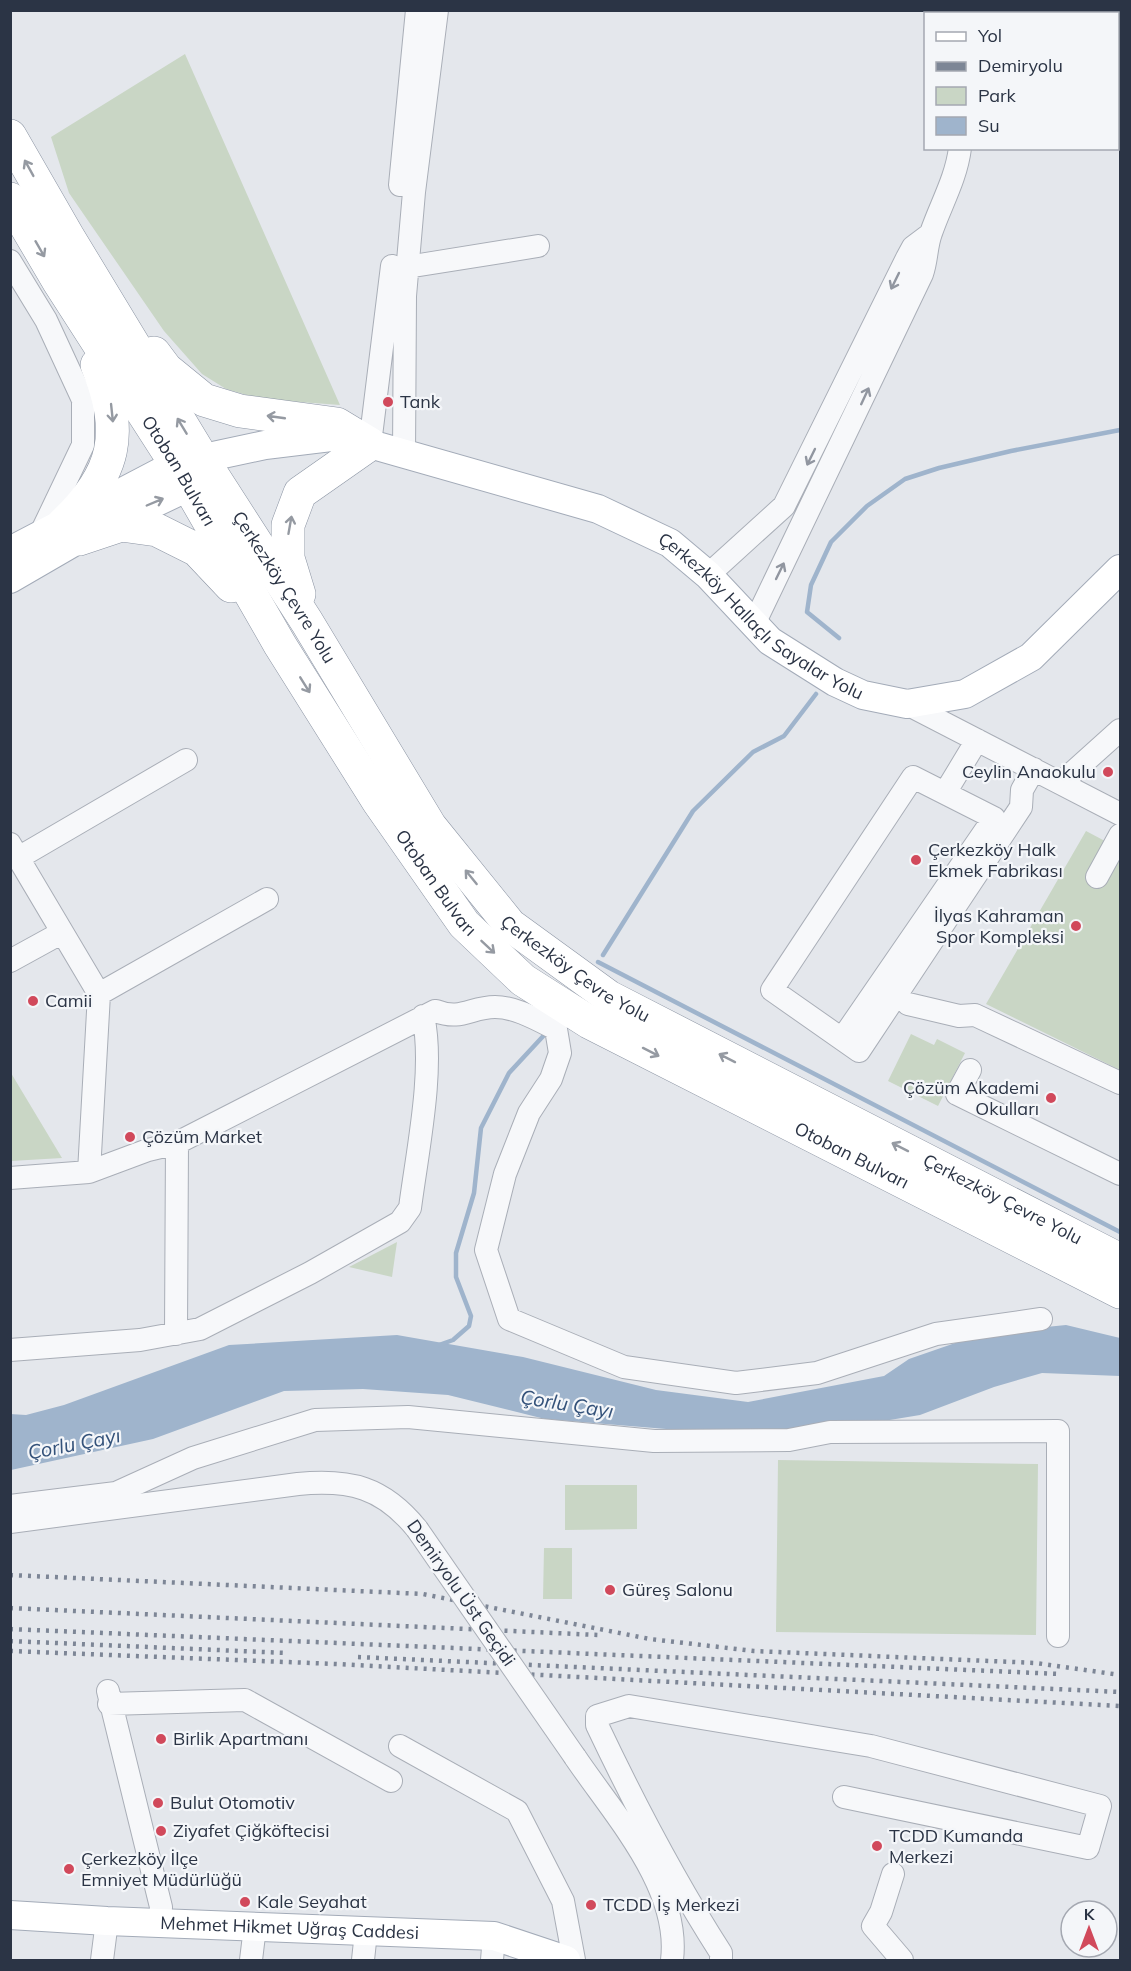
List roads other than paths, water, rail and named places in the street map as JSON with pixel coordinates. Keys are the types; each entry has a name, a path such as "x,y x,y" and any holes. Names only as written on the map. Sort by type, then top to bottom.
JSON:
{"highway":[{"name":"Otoban Bulvarı","path":"10,136 67,235 195,471 280,645 378,801 464,924 523,980 589,1022 1120,1292"},
{"name":"Otoban Bulvarı","path":"10,199 58,282 195,471"},
{"path":"67,235 166,369 204,400 240,411 337,424 370,444 300,493 288,525 288,558 307,622"},
{"path":"58,282 108,390 113,415 109,457 100,481 61,533"},
{"name":"Çerkezköy Çevre Yolu","path":"195,471 307,622 430,826 510,926 609,997 1120,1260"},
{"path":"61,533 121,525 157,530 197,550 224,577 280,645"}],"main road":[{"name":"Çerkezköy Hallaçlı Sayalar Yolu","path":"370,444 598,509 670,543 708,575 770,641 835,682 862,695 907,704 965,694 1031,657 1120,570"},
{"path":"10,551 61,533 195,471 370,444"},
{"path":"10,579 61,533"},
{"name":"Mehmet Hikmet Uğraş Caddesi","path":"10,1915 366,1932 566,1960"}],"street":[{"path":"370,444 389,298 417,10"},
{"path":"404,454 407,267 437,10"},
{"path":"754,624 922,274 928,258 929,236 951,185 960,150"},
{"path":"708,575 784,506 906,258 913,247 929,236"},
{"path":"407,267 538,246"},
{"path":"10,261 45,320 83,400 83,445 61,533"},
{"path":"907,704 1120,814"},
{"path":"1061,783 1120,730"},
{"path":"945,793 977,740"},
{"path":"89,1172 99,994 14,851 186,760"},
{"path":"842,1039 994,818 913,777 772,990 859,1051 1021,807 1022,790 1034,769"},
{"path":"1098,877 1120,835"},
{"path":"99,994 267,899"},
{"path":"10,961 61,933"},
{"path":"908,1004 959,1016 975,1015 1120,1083"},
{"path":"10,1178 89,1172 148,1150 177,1143 434,1012 450,1017 495,1007 527,1015 556,1029 560,1053 551,1079 529,1113 505,1174 486,1250 508,1319 624,1366 736,1383 817,1373 936,1334 1041,1319"},
{"path":"10,1350 140,1340 200,1329 310,1273 400,1222 410,1208 428,1040 434,1012"},
{"path":"970,1070 957,1094 1120,1174"},
{"path":"176,1334 177,1143"},
{"path":"10,1506 116,1493 193,1458 315,1420 408,1417 654,1441 789,1440 830,1432 1058,1431 1058,1636"},
{"name":"Demiryolu Üst Geçidi","path":"10,1522 330,1482 357,1485 384,1497 404,1513 417,1529 575,1757 660,1886 670,1917 674,1947 672,1960"},
{"path":"160,1923 160,1907 109,1696 245,1700 391,1781"},
{"path":"721,1960 721,1953 693,1909 631,1796 597,1725 597,1716 629,1706 871,1746 1100,1806 1088,1848 844,1797"},
{"path":"400,1746 517,1810 562,1901 574,1960"},
{"path":"893,1874 881,1912 873,1926 902,1960"},
{"path":"102,1960 107,1921"},
{"path":"251,1960 255,1927"},
{"path":"363,1960 366,1932"}],"water":[{"name":"Çorlu Çayı","path":"1066,1325 1120,1338 1120,1376 1042,1373 994,1387 920,1415 829,1430 739,1435 545,1419 448,1395 363,1389 284,1391 153,1439 11,1470 10,1414 26,1415 64,1405 229,1345 397,1335 523,1357 656,1390 748,1402 884,1376 909,1359 984,1333"}],"waterway":[{"path":"839,638 807,612 811,585 831,542 867,506 905,479 939,468 1011,451 1120,430"},
{"path":"603,955 693,811 753,752 784,736 816,694"},
{"path":"598,962 1120,1232"},
{"path":"439,1345 453,1340 469,1326 471,1316 456,1277 456,1253 474,1193 481,1128 509,1073 547,1032"}],"railway":[{"path":"10,1575 423,1594 650,1639 754,1651 1036,1663 1120,1675"},
{"path":"10,1608 598,1635"},
{"path":"10,1629 1061,1674"},
{"path":"10,1641 286,1653"},
{"path":"10,1651 336,1664 1120,1706"},
{"path":"358,1657 1120,1692"}],"place":[{"name":"Tank","path":"388,402"},
{"name":"Ceylin Anaokulu","path":"1108,772"},
{"name":"Çerkezköy Halk Ekmek Fabrikası","path":"916,860"},
{"name":"İlyas Kahraman Spor Kompleksi","path":"1076,926"},
{"name":"Camii","path":"33,1001"},
{"name":"Çözüm Akademi Okulları","path":"1051,1098"},
{"name":"Çözüm Market","path":"130,1137"},
{"name":"Güreş Salonu","path":"610,1590"},
{"name":"Birlik Apartmanı","path":"161,1739"},
{"name":"Bulut Otomotiv","path":"158,1803"},
{"name":"Ziyafet Çiğköftecisi","path":"161,1831"},
{"name":"TCDD Kumanda Merkezi","path":"877,1846"},
{"name":"Çerkezköy İlçe Emniyet Müdürlüğü","path":"69,1869"},
{"name":"Kale Seyahat","path":"245,1902"},
{"name":"TCDD İş Merkezi","path":"591,1905"}]}
